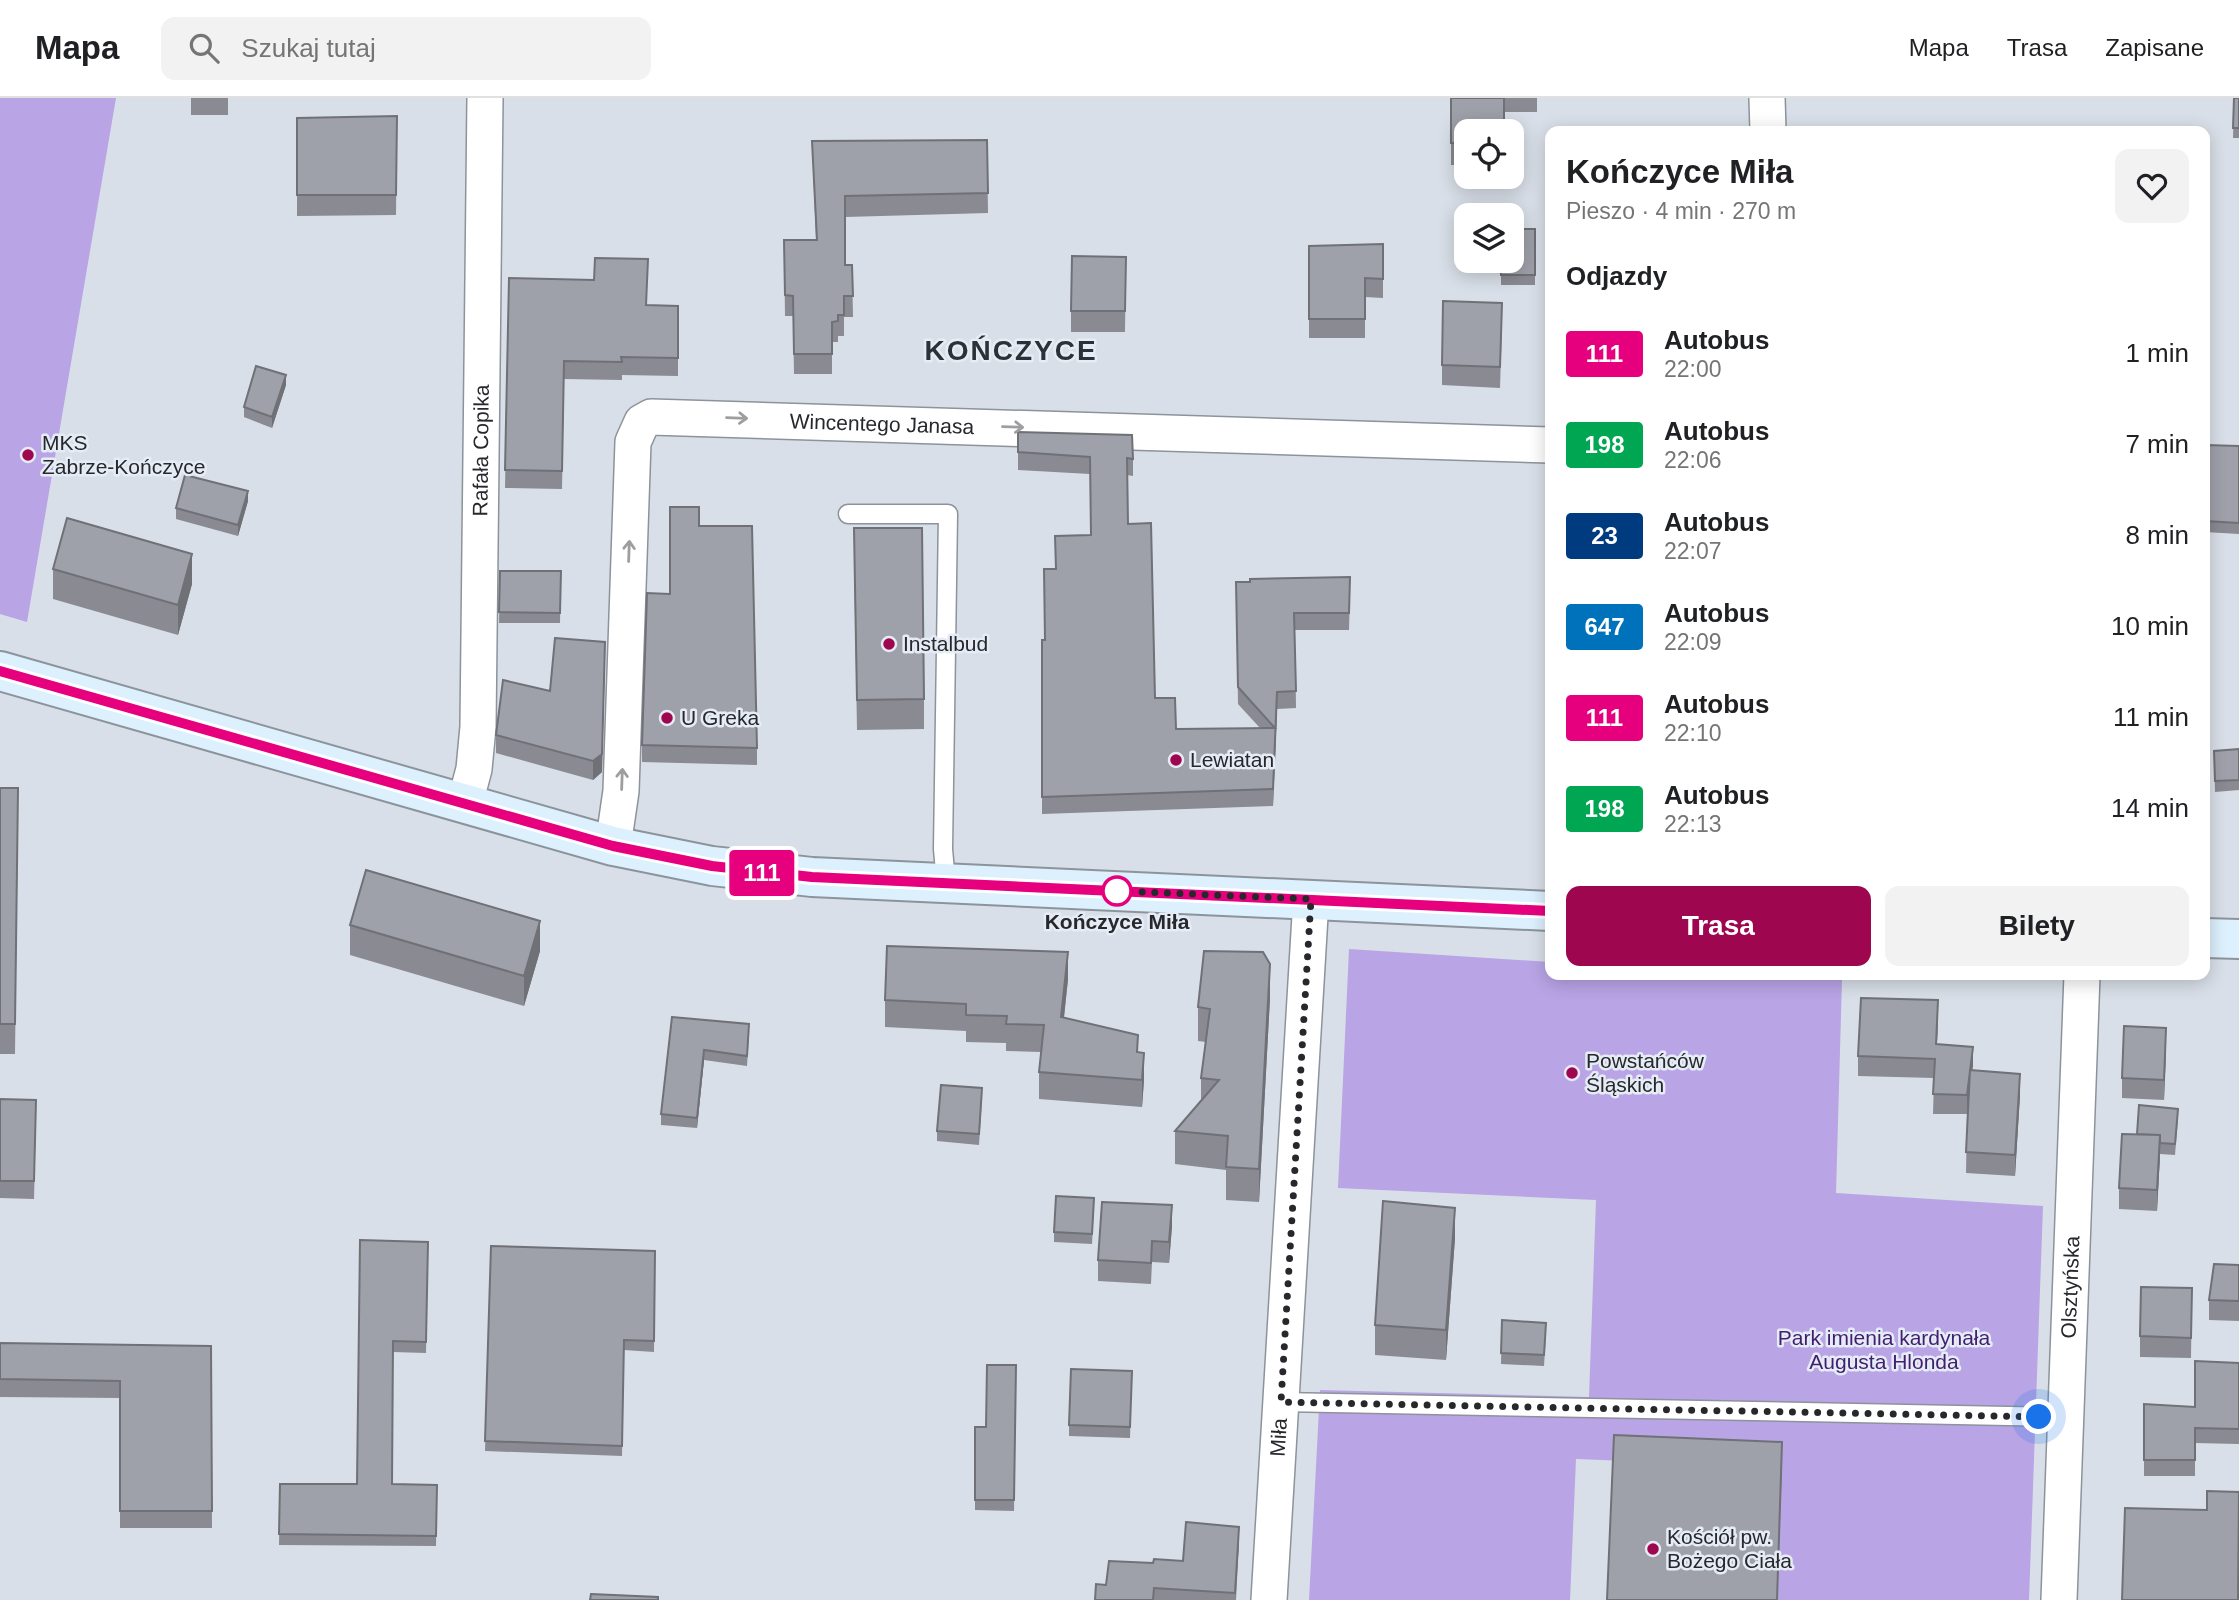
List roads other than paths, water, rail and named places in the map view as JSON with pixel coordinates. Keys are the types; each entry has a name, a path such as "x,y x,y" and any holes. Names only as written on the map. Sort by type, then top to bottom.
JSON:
{"main road":[{"path":"0,671 613,846 687,862 768,874 1545,911"},
{"path":"2210,938 2239,939"}],"street":[{"name":"Rafała Copika","path":"465,803 474,769 478,727 485,98"},
{"path":"1767,98 1768,126"},
{"name":"Wincentego Janasa","path":"613,846 621,791 633,442 642,422 652,417 1545,446"},
{"name":"Miła","path":"1269,1600 1311,899"},
{"name":"Olsztyńska","path":"2059,1600 2082,980"}],"lane":[{"path":"848,514 948,514 943,849 946,883"},
{"path":"1281,1402 2066,1417"}],"place":[{"name":"MKS Zabrze-Kończyce","path":"28,455"},
{"name":"Instalbud","path":"889,644"},
{"name":"U Greka","path":"667,718"},
{"name":"Lewiatan","path":"1176,760"},
{"name":"Kończyce Miła","path":"1117,891"},
{"name":"Powstańców Śląskich","path":"1572,1073"},
{"name":"Kościół pw. Bożego Ciała","path":"1653,1549"}],"district":[{"name":"KOŃCZYCE","path":"1011,350"}],"park label":[{"name":"Park imienia kardynała Augusta Hlonda","path":"1884,1350"}]}
